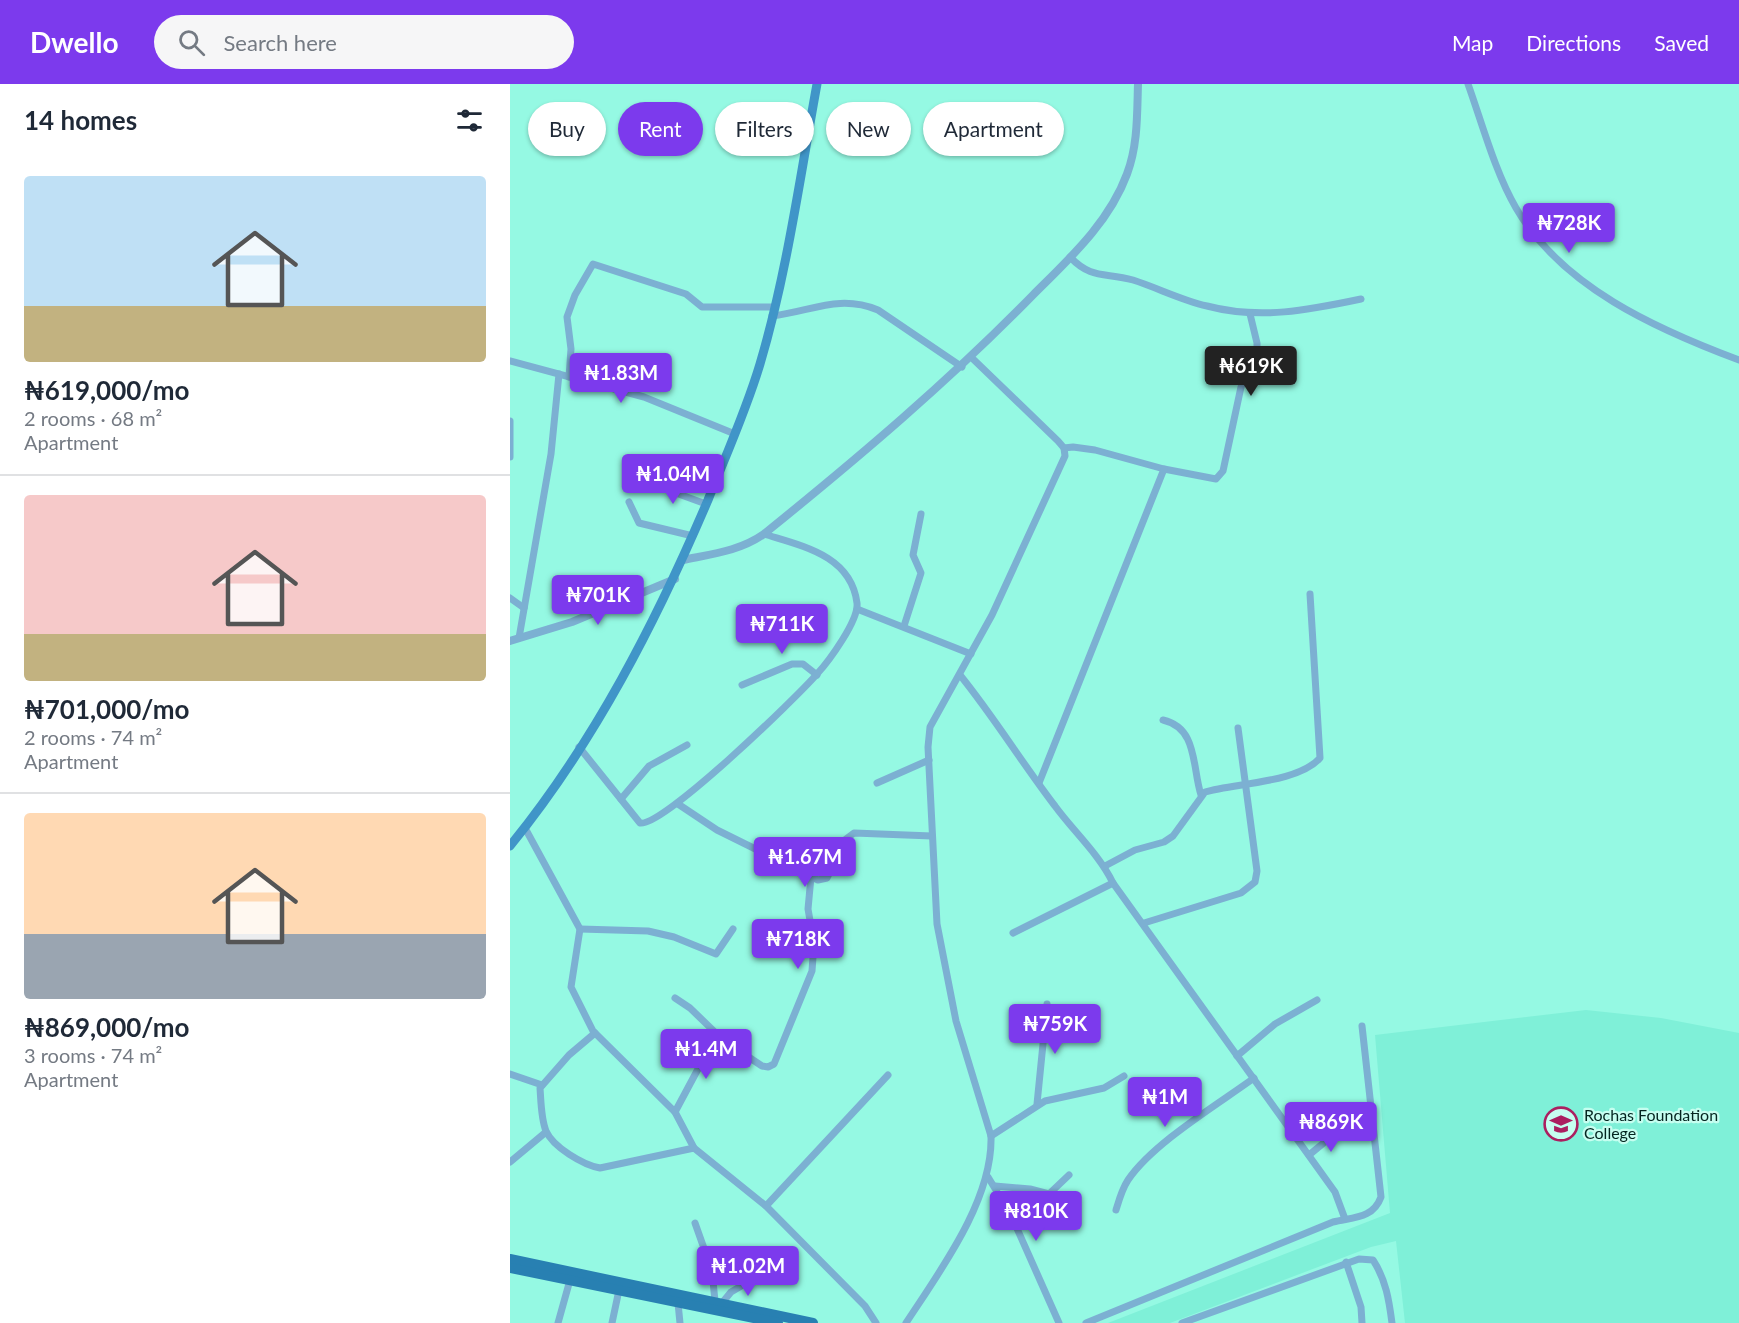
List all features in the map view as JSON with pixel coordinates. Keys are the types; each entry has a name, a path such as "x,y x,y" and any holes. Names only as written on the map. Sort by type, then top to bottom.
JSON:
{"main road":[{"path":"510,846 525,828 632,664 675,578 735,434 760,364 773,311 817,84"},
{"path":"510,1259 813,1323"},
{"path":"510,1268 778,1323"}],"street":[{"path":"683,560 728,551 750,543 764,534 856,459 972,358 1090,237 1127,175 1134,148 1138,84"},
{"path":"1468,84 1514,206 1533,235 1550,254 1589,286 1639,316 1675,334 1739,360"},
{"path":"1070,257 1088,273 1131,280 1206,306 1250,314 1302,311 1361,299"},
{"path":"569,377 571,349 567,318 575,295 593,264 686,294 702,307 773,311 847,301 864,304 878,310 962,367"},
{"path":"1064,448 1095,450 1164,469 1216,479 1222,474 1241,387 1257,356 1257,343 1250,314"},
{"path":"906,1323 965,1226 988,1177 992,1155 991,1136 956,1021 937,924 929,760 930,727 992,615 1065,456 1064,448 972,358"},
{"path":"510,361 644,397 735,434"},
{"path":"515,640 524,608 551,454 559,374"},
{"path":"510,421 510,458"},
{"path":"1039,783 1101,621 1112,602 1164,469"},
{"path":"643,489 665,489 706,504"},
{"path":"628,501 639,523 693,536"},
{"path":"904,626 921,573 913,555 921,514"},
{"path":"579,747 644,824 678,804 741,749 817,675 840,643 857,609 854,591 841,566 815,551 764,534"},
{"path":"515,640 572,622 675,578"},
{"path":"1105,867 1135,850 1164,842 1173,836 1201,795 1281,777 1312,764 1320,758 1310,594"},
{"path":"510,598 524,608"},
{"path":"857,609 971,654"},
{"path":"742,685 792,664 804,664 817,675"},
{"path":"960,675 993,716 1039,783 1105,867 1113,883 1309,1155 1335,1192 1345,1219"},
{"path":"1163,720 1176,723 1186,734 1201,795"},
{"path":"1144,923 1241,893 1255,882 1257,871 1238,728"},
{"path":"621,799 649,766 687,745"},
{"path":"877,783 929,760"},
{"path":"678,804 717,830 811,877 823,880 827,878 846,839 854,833 932,836"},
{"path":"525,828 580,929 571,987 574,997 595,1033 675,1112 694,1148 766,1206 865,1306 876,1323"},
{"path":"675,998 690,1008 723,1040 762,1066 768,1067 774,1064 812,970 814,943 808,909 811,877"},
{"path":"1013,933 1113,883"},
{"path":"580,929 648,931 674,937 711,954 719,952 733,929"},
{"path":"1237,1056 1275,1024 1317,999"},
{"path":"1038,1104 1047,1004"},
{"path":"1086,1323 1345,1219 1356,1219 1371,1212 1381,1197 1362,1026"},
{"path":"595,1033 569,1055 540,1088 546,1131 567,1152 587,1166 600,1168 694,1148"},
{"path":"675,1112 698,1069 723,1040"},
{"path":"510,1074 542,1085"},
{"path":"766,1206 888,1075"},
{"path":"991,1136 1038,1104 1059,1097 1104,1088 1124,1076"},
{"path":"1116,1210 1122,1191 1133,1173 1165,1143 1254,1078"},
{"path":"510,1162 546,1131"},
{"path":"1309,1155 1337,1132"},
{"path":"995,1186 1030,1189 1049,1194 1069,1175"},
{"path":"988,1177 995,1186 1059,1323"},
{"path":"695,1223 712,1271 719,1302 760,1275"},
{"path":"1182,1323 1346,1262 1373,1260 1381,1272 1388,1293 1392,1323"},
{"path":"1346,1262 1361,1307 1362,1323"},
{"path":"558,1323 570,1280"},
{"path":"612,1323 619,1290"},
{"path":"678,1303 680,1323"}],"shaded area":[{"name":"Rochas Foundation College","path":"1586,1010 1661,1018 1739,1033 1739,1323 1405,1323 1396,1241 1371,1247 1170,1323 1108,1323 1390,1213 1375,1035"}],"place":[{"name":"Rochas Foundation College","path":"1561,1124"}]}
